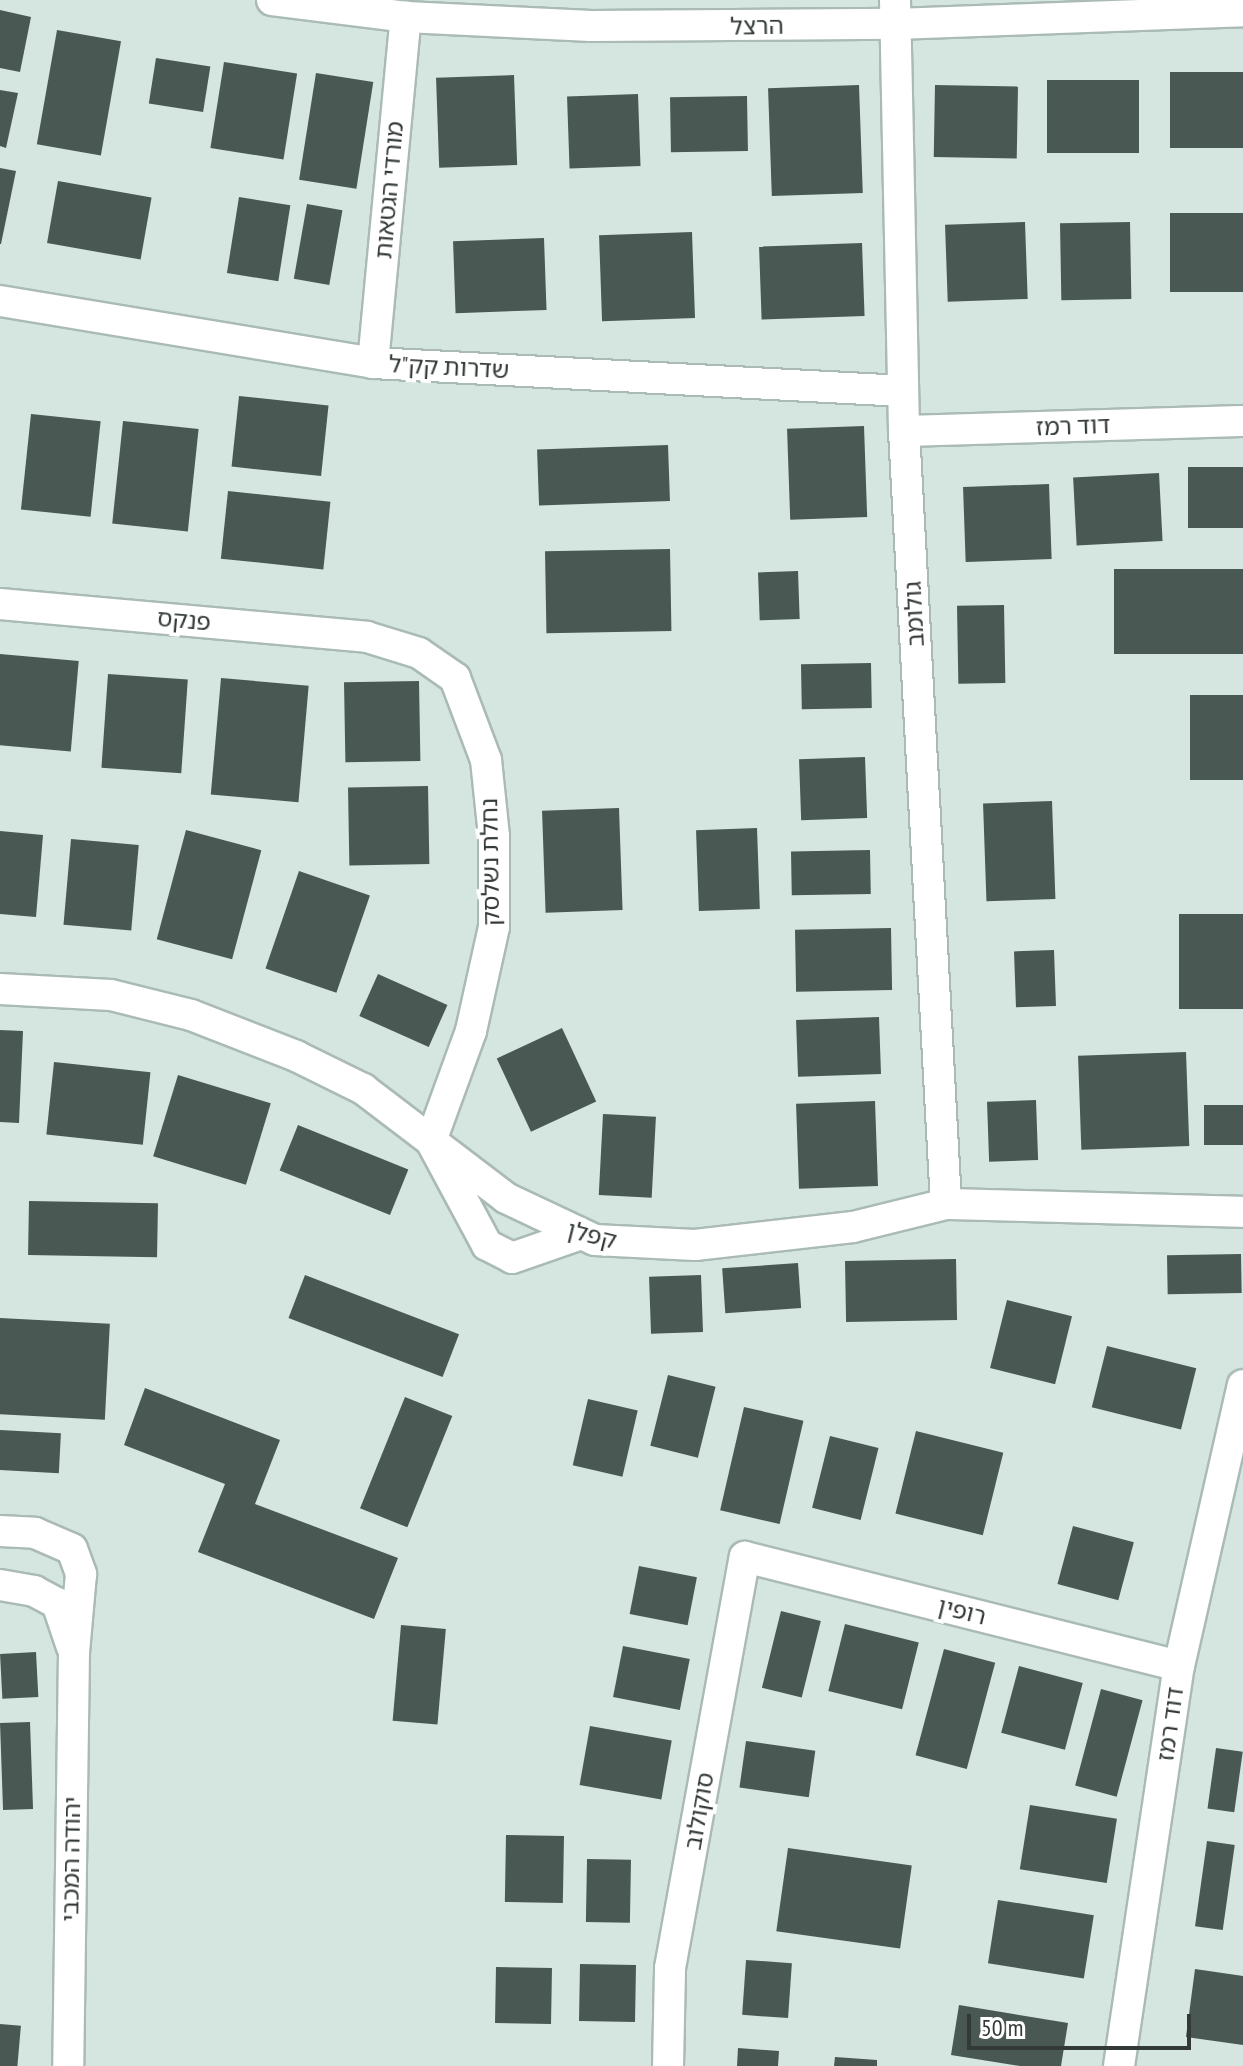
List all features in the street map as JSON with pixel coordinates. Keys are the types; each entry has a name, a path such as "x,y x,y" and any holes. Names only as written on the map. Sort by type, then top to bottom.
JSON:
{"street":[{"name":"הרצל","path":"272,0 406,17 491,11 1243,11"},
{"name":"גולומב","path":"896,12 904,431 946,1204"},
{"name":"מורדי הגטאות","path":"373,363 406,17"},
{"name":"שדרות קק\"ל","path":"0,301 373,363 903,391"},
{"name":"דוד רמז","path":"904,431 1243,421"},
{"name":"פנקס","path":"0,604 367,637"},
{"name":"נחלת נשלסק","path":"367,637 419,653 455,678 486,760 494,927 471,1031 431,1141"},
{"name":"קפלן","path":"0,989 111,995 191,1015 346,1079 506,1198 578,1235 616,1243 695,1245 853,1227 946,1204 1243,1212"},
{"path":"431,1141 487,1245 512,1258 578,1235"},
{"name":"דוד רמז","path":"1119,2066 1179,1666 1243,1385"},
{"name":"יהודה המכבי","path":"0,1531 35,1533 72,1549 81,1574 74,1652 68,2066"},
{"name":"רופין","path":"745,1557 1179,1666"},
{"name":"סוקולוב","path":"668,2066 670,1968 745,1557"},
{"name":"יהודה המכבי","path":"0,1585 34,1591 57,1603 74,1652"}],"building":[{"path":"0,10 31,17 20,72 0,68"},
{"path":"57,30 121,41 101,156 37,144"},
{"path":"156,58 210,67 203,112 149,103"},
{"path":"224,62 297,74 283,160 210,148"},
{"path":"1170,72 1243,72 1243,148 1170,148"},
{"path":"316,73 373,82 356,189 299,180"},
{"path":"514,75 517,165 439,168 436,78"},
{"path":"1047,80 1139,80 1139,153 1047,153"},
{"path":"859,85 863,193 772,196 768,88"},
{"path":"935,85 1018,86 1017,158 934,157"},
{"path":"0,90 18,93 6,148 0,146"},
{"path":"638,94 641,166 570,168 567,96"},
{"path":"747,96 748,151 671,152 670,97"},
{"path":"0,168 16,171 1,244 0,244"},
{"path":"58,181 152,197 141,260 47,243"},
{"path":"239,197 290,205 278,281 227,273"},
{"path":"307,204 342,210 329,285 294,279"},
{"path":"1170,213 1243,213 1243,292 1170,292"},
{"path":"1025,222 1028,299 948,302 945,225"},
{"path":"1130,222 1131,299 1061,300 1060,223"},
{"path":"692,232 695,318 602,321 599,235"},
{"path":"544,238 547,310 456,313 453,241"},
{"path":"862,243 865,316 762,320 759,247"},
{"path":"239,396 329,405 321,476 232,467"},
{"path":"31,414 101,421 91,517 21,509"},
{"path":"123,421 199,429 188,531 112,523"},
{"path":"864,426 867,517 790,520 787,429"},
{"path":"668,445 670,501 539,506 537,450"},
{"path":"1188,467 1243,467 1243,528 1188,528"},
{"path":"1159,473 1163,541 1077,545 1073,478"},
{"path":"1049,484 1052,559 966,562 963,487"},
{"path":"228,491 330,502 323,569 221,559"},
{"path":"670,549 671,631 546,633 545,551"},
{"path":"1114,569 1243,569 1243,654 1114,654"},
{"path":"798,571 800,619 760,620 758,572"},
{"path":"1004,605 1005,683 958,684 957,606"},
{"path":"0,654 79,661 71,752 0,745"},
{"path":"871,663 872,708 802,709 801,664"},
{"path":"108,674 188,680 181,773 101,768"},
{"path":"221,678 309,686 298,802 211,795"},
{"path":"419,681 420,761 345,762 344,682"},
{"path":"1190,695 1243,695 1243,780 1190,780"},
{"path":"865,757 867,818 801,820 799,759"},
{"path":"428,786 429,864 349,865 348,787"},
{"path":"1052,801 1055,899 986,901 983,803"},
{"path":"619,808 623,910 546,913 542,811"},
{"path":"757,828 760,909 699,911 696,830"},
{"path":"186,830 261,850 232,959 157,939"},
{"path":"0,831 43,835 36,917 0,914"},
{"path":"71,839 139,845 131,931 64,925"},
{"path":"870,850 871,894 792,895 791,851"},
{"path":"299,871 370,895 336,993 265,968"},
{"path":"1179,914 1243,914 1243,1009 1179,1009"},
{"path":"891,928 892,990 796,992 795,930"},
{"path":"1054,950 1056,1006 1016,1007 1014,951"},
{"path":"378,974 447,1005 429,1047 359,1016"},
{"path":"879,1017 881,1074 798,1077 796,1020"},
{"path":"562,1028 596,1101 531,1132 497,1058"},
{"path":"0,1030 23,1031 19,1123 0,1122"},
{"path":"1186,1052 1189,1146 1081,1150 1078,1056"},
{"path":"54,1062 150,1072 143,1145 46,1135"},
{"path":"178,1075 271,1103 246,1185 153,1156"},
{"path":"1036,1100 1038,1160 989,1162 987,1102"},
{"path":"875,1101 878,1186 799,1189 796,1104"},
{"path":"1204,1105 1243,1105 1243,1145 1204,1145"},
{"path":"603,1114 656,1117 652,1198 599,1195"},
{"path":"298,1125 408,1170 390,1215 280,1170"},
{"path":"29,1201 158,1203 157,1257 28,1255"},
{"path":"1241,1254 1242,1293 1168,1294 1167,1255"},
{"path":"956,1259 957,1320 846,1322 845,1261"},
{"path":"798,1263 801,1308 725,1313 722,1268"},
{"path":"305,1275 459,1334 443,1377 289,1318"},
{"path":"701,1275 703,1332 651,1334 649,1277"},
{"path":"1007,1300 1072,1316 1055,1384 990,1368"},
{"path":"0,1318 110,1324 105,1420 0,1414"},
{"path":"1107,1346 1196,1368 1181,1429 1092,1407"},
{"path":"668,1375 716,1387 698,1458 650,1446"},
{"path":"145,1388 280,1440 255,1504 398,1558 374,1619 198,1552 225,1484 124,1445"},
{"path":"405,1397 452,1416 407,1527 360,1508"},
{"path":"588,1399 638,1410 622,1477 573,1465"},
{"path":"744,1407 803,1421 780,1524 720,1510"},
{"path":"0,1430 61,1433 59,1473 0,1470"},
{"path":"916,1431 1003,1453 983,1535 895,1513"},
{"path":"830,1436 879,1448 861,1520 812,1508"},
{"path":"1073,1526 1134,1542 1118,1600 1057,1584"},
{"path":"639,1566 697,1577 688,1625 630,1614"},
{"path":"781,1611 821,1621 802,1698 762,1688"},
{"path":"845,1624 919,1642 902,1709 828,1691"},
{"path":"401,1625 446,1629 437,1725 393,1721"},
{"path":"623,1646 690,1659 680,1710 613,1697"},
{"path":"944,1649 995,1663 967,1769 916,1755"},
{"path":"36,1652 38,1697 2,1699 0,1654"},
{"path":"1019,1666 1083,1683 1065,1750 1001,1733"},
{"path":"1101,1689 1143,1700 1117,1797 1075,1786"},
{"path":"30,1722 33,1809 3,1810 0,1723"},
{"path":"590,1726 672,1740 661,1800 580,1785"},
{"path":"746,1741 815,1751 809,1797 739,1788"},
{"path":"1216,1748 1243,1752 1234,1812 1208,1808"},
{"path":"1030,1805 1117,1819 1107,1883 1020,1869"},
{"path":"506,1835 564,1836 563,1903 505,1902"},
{"path":"1207,1841 1235,1845 1223,1930 1195,1926"},
{"path":"788,1848 912,1865 900,1949 776,1931"},
{"path":"587,1859 631,1860 630,1923 586,1922"},
{"path":"998,1900 1094,1915 1084,1978 988,1963"},
{"path":"746,1960 792,1963 788,2018 742,2015"},
{"path":"580,1964 636,1965 635,2022 579,2021"},
{"path":"496,1967 552,1968 551,2024 495,2023"},
{"path":"1195,1969 1243,1976 1243,2045 1186,2037"},
{"path":"959,2005 1068,2023 1061,2066 1020,2066 951,2055"},
{"path":"0,2024 21,2026 17,2066 0,2066"},
{"path":"738,2048 779,2051 778,2066 737,2066"},
{"path":"835,2057 877,2060 877,2066 834,2066"}]}
